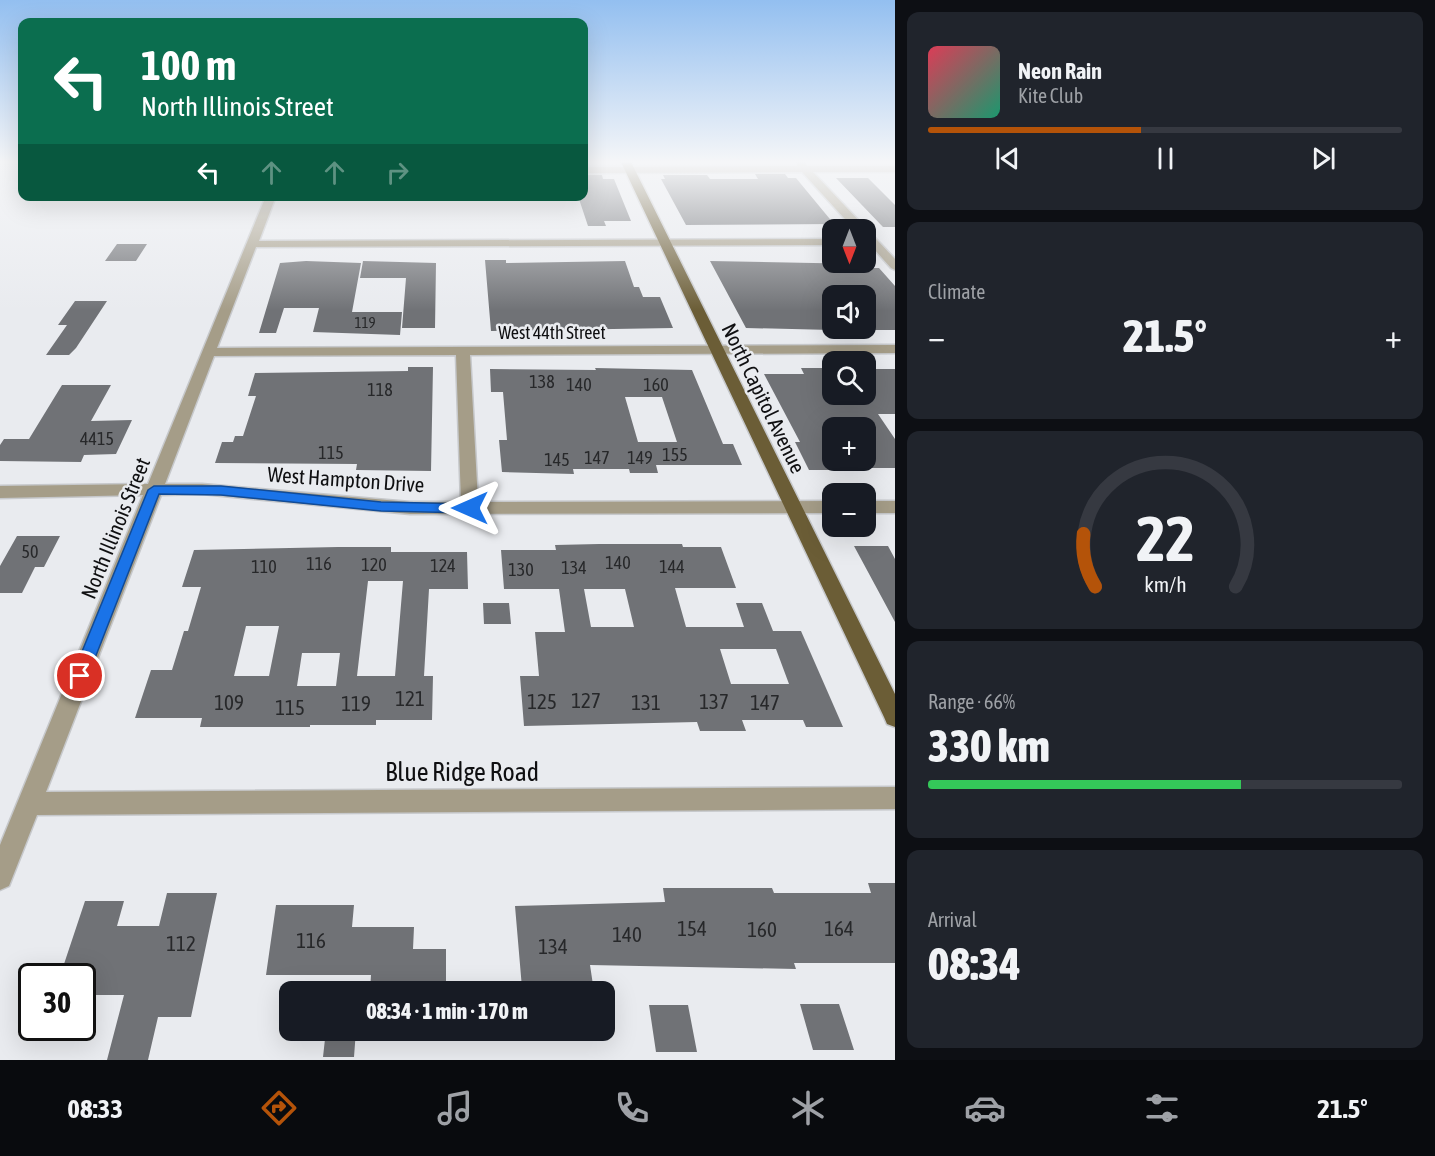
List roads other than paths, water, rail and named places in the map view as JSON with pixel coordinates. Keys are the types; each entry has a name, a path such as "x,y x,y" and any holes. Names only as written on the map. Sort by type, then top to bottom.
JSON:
{"main road":[{"name":"North Capitol Avenue","path":"650,211 895,717"}],"street":[{"name":"North Illinois Street","path":"0,877 265,211"},
{"path":"876,240 895,242"},
{"path":"252,244 822,242"},
{"path":"876,247 895,266"},
{"name":"West 44th Street","path":"209,352 895,349"},
{"path":"463,350 470,508"},
{"name":"West Hampton Drive","path":"0,492 221,490 381,507 822,507"},
{"path":"876,507 895,507"},
{"name":"Blue Ridge Road","path":"29,804 895,798"}]}
